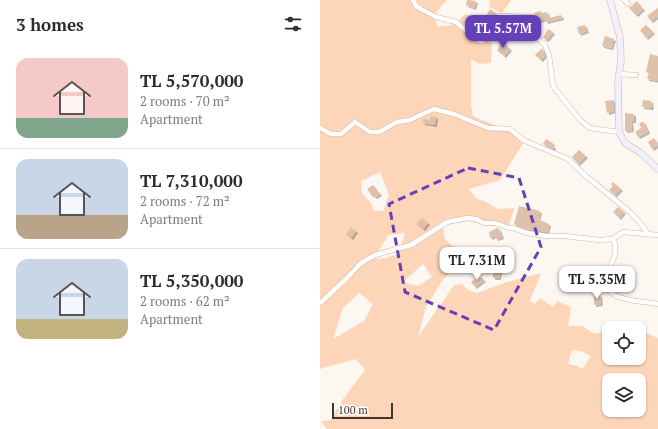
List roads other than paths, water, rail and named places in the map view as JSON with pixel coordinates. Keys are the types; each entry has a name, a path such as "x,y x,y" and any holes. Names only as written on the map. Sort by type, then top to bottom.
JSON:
{"street":[{"path":"413,0 416,6 436,17 456,22 473,37 480,41 504,32 537,38 545,45 549,55 553,86 581,121 590,128 619,132"},
{"path":"610,0 620,37 621,60 618,101 619,132 625,143 640,153 658,170"},
{"path":"624,0 628,4"},
{"path":"500,16 531,17 536,30 537,38"},
{"path":"619,74 636,75"},
{"path":"320,128 331,134 341,134 355,122 370,132 380,132 397,122 410,120 434,109 454,114 488,128 510,129 523,140 568,159 587,177 630,212 648,234"},
{"path":"320,303 346,279 361,262 411,245 447,222 467,218 476,219 484,223 495,223 527,233 600,240 613,239 623,232 658,235"},
{"path":"613,239 616,244 614,259 601,282 607,290 624,300 658,304"}]}
